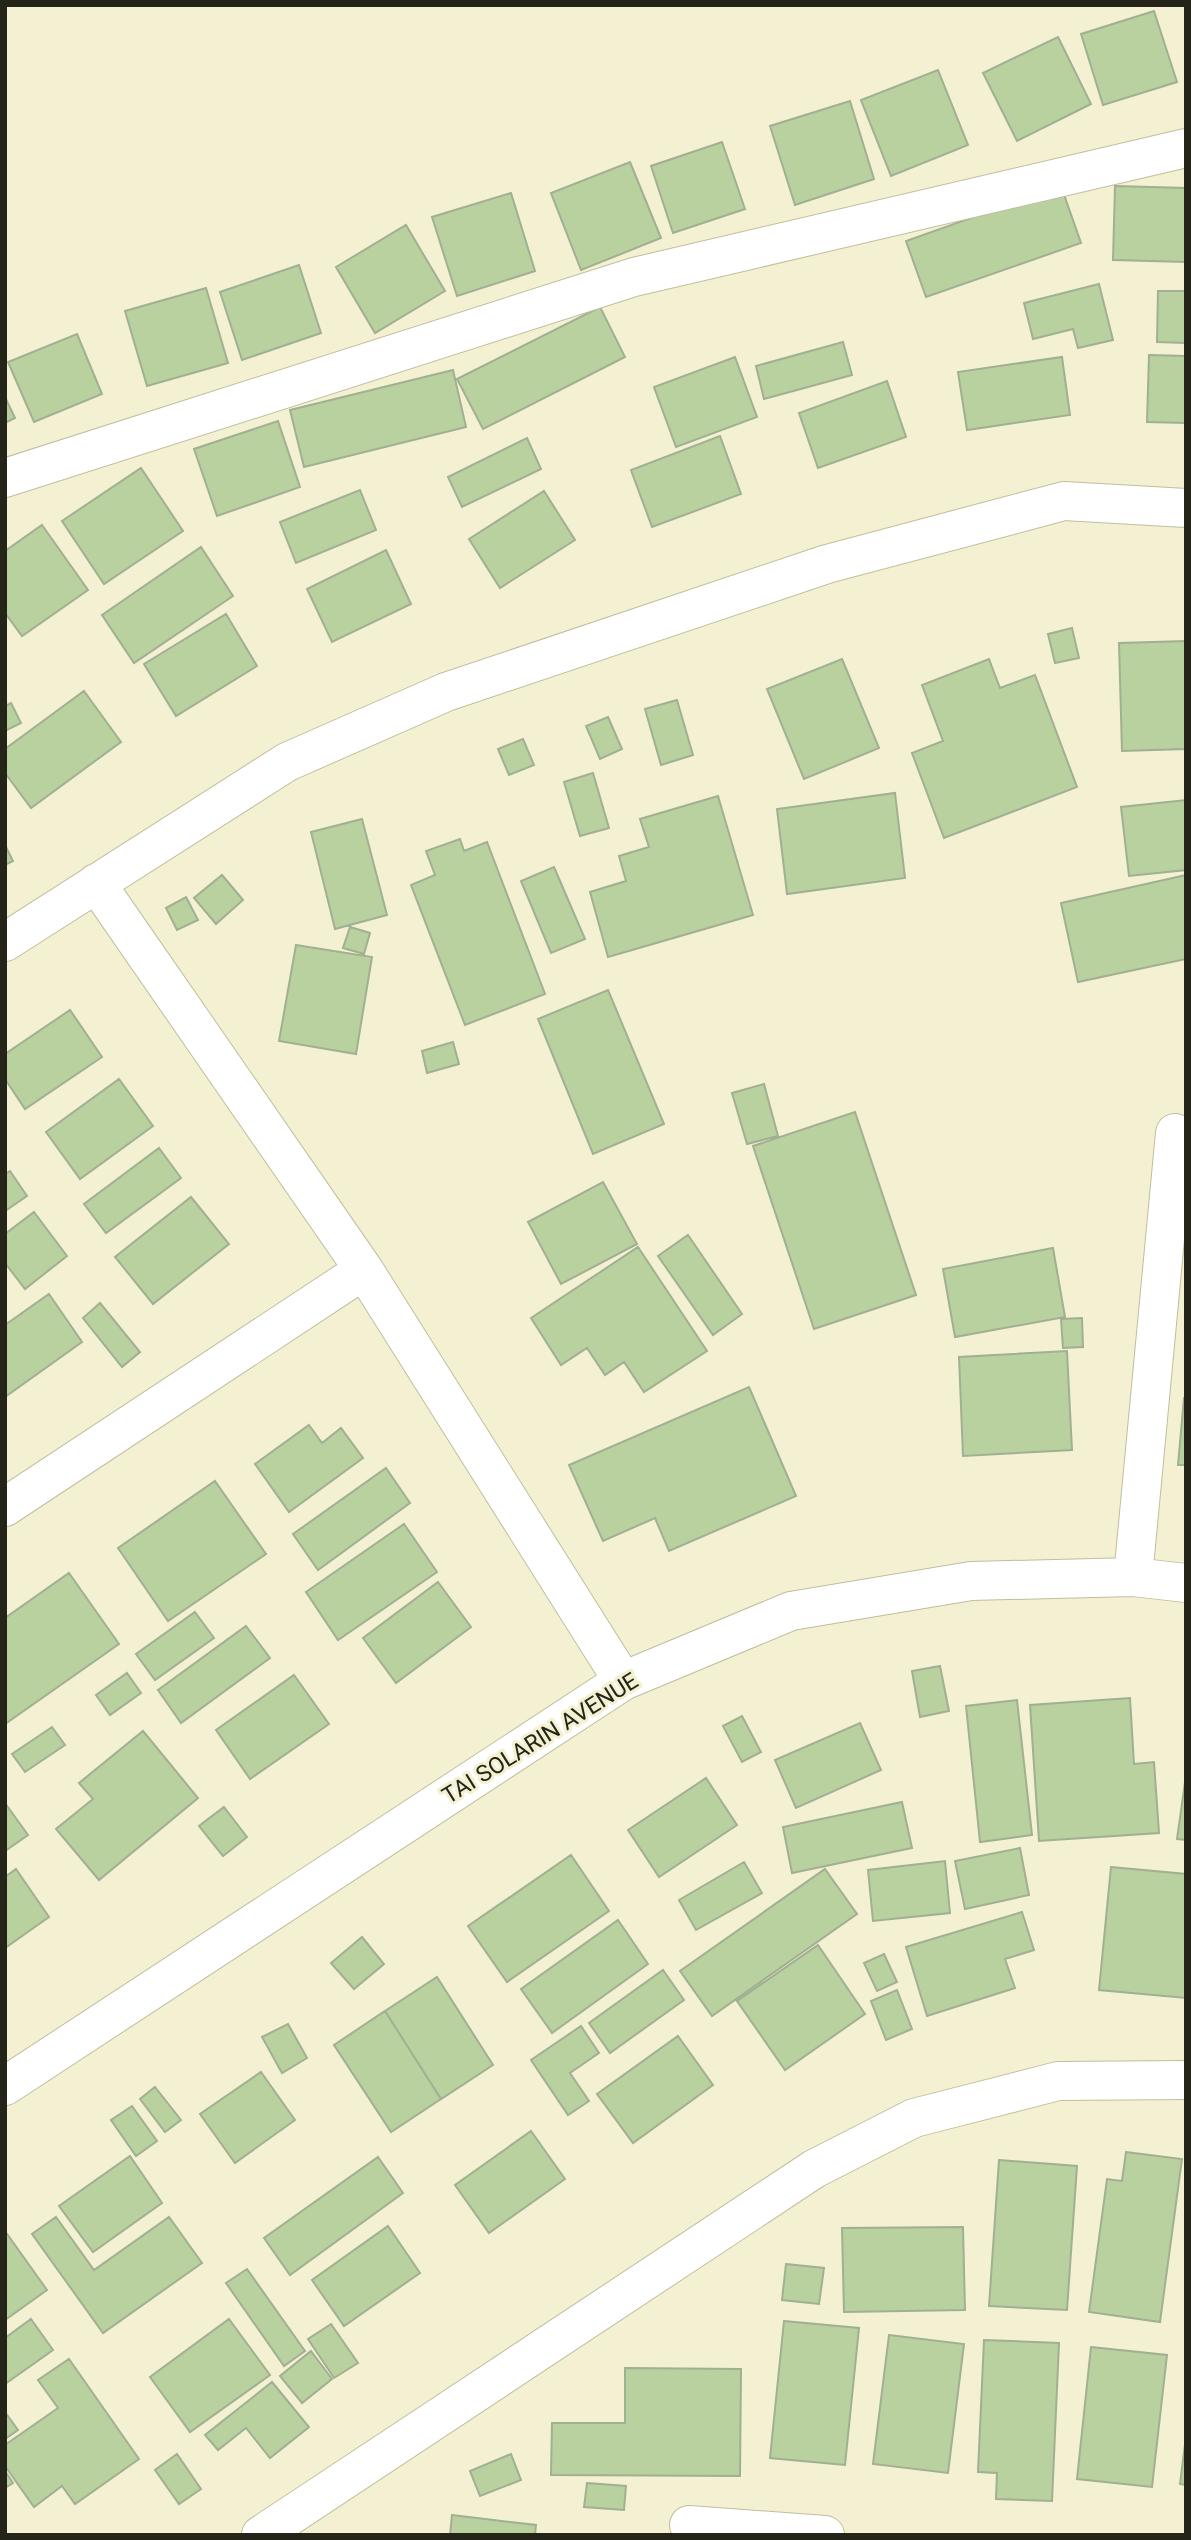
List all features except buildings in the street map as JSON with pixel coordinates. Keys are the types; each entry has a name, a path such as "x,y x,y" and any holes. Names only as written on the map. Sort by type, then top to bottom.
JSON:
{"street":[{"path":"5,478 634,277 1186,148"},
{"path":"5,942 287,761 446,692 827,564 1065,501 1186,508"},
{"path":"96,883 364,1270 623,1681"},
{"path":"1133,1577 1175,1133"},
{"path":"5,1507 364,1270"},
{"name":"TAI SOLARIN AVENUE","path":"5,2086 623,1681 791,1611 971,1581 1133,1577 1186,1583"},
{"path":"261,2535 814,2169 914,2118 1058,2081 1186,2081"},
{"path":"689,2525 825,2535"}]}
